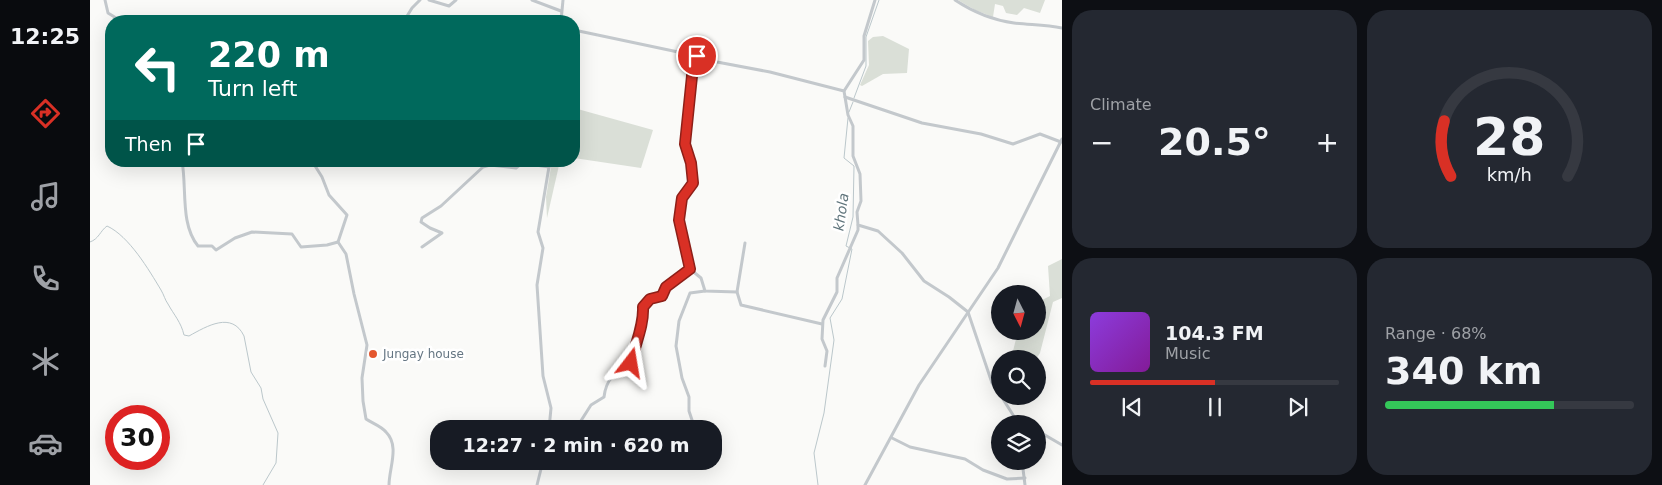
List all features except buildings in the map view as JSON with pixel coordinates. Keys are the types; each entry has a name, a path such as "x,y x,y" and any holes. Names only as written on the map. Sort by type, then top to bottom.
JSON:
{"street":[{"path":"105,0 108,13 111,15"},
{"path":"408,15 420,0"},
{"path":"429,0 449,6 456,0"},
{"path":"532,0 561,11"},
{"path":"561,15 563,0"},
{"path":"825,366 827,351 822,339 822,320 837,292 837,278 858,230 857,212 861,201 860,174 853,156 853,126 848,115 844,91 864,60 864,36 875,0"},
{"path":"955,0 986,17 1014,23 1047,24 1062,28"},
{"path":"580,31 697,56 716,62 770,72 844,91"},
{"path":"697,56 692,76 685,144 691,163 693,183 682,198 679,220 690,269 701,278 705,291"},
{"path":"845,97 922,123 981,134 1013,144 1040,134 1061,141 998,268 919,385 865,485"},
{"path":"183,167 187,220 193,240 198,246 212,246 216,250 235,238 252,232 292,234 301,247 338,242"},
{"path":"316,167 322,177 329,196 347,215 338,242"},
{"path":"422,247 442,233 421,222 422,218 441,206 483,167"},
{"path":"549,167 538,232 543,248 537,284 543,376 551,408 550,420"},
{"path":"858,225 878,230 902,253 924,281 968,312 991,380"},
{"path":"338,242 346,254 367,345 362,378 366,419 386,431 392,442 392,464 389,485"},
{"path":"745,243 737,292 741,305 822,324"},
{"path":"581,420 591,405 604,398 607,383 615,373 631,363 644,320 643,307 650,299 662,296 666,287 690,269"},
{"path":"692,420 689,397 682,378 676,346 679,321 690,293 705,291 737,292"},
{"path":"1046,436 1062,445"},
{"path":"892,438 910,447 965,459 983,470 1007,479 1025,478"},
{"path":"537,485 541,470"},
{"path":"1024,470 1025,485"}],"shaded area":[{"path":"958,0 1045,0 1040,13 1024,8 1017,15 1006,13 1003,6 995,4 993,17 975,10"},
{"path":"883,36 909,49 907,73 883,74 862,86 860,85 869,65 868,41 873,37"},
{"path":"580,110 653,130 641,168 580,159"},
{"path":"551,167 559,167 547,218 546,197"},
{"path":"1062,259 1062,298 1053,302 1046,329 1046,298 1050,296 1048,266"},
{"path":"1016,340 1043,340 1041,350 1013,350"}],"waterway":[{"name":"khola","path":"854,98 866,66 866,37 879,0"},
{"name":"khola","path":"849,112 853,102"},
{"name":"khola","path":"818,485 814,453 824,413 834,340 830,318 842,299 852,249 846,246 853,217 854,166 844,158 848,118"},
{"path":"90,242 107,226 123,237 151,273 179,322 184,335 189,336 211,325 226,322 239,328 244,336 251,372 261,388 263,399 278,433 276,463 263,485"}],"place":[{"name":"Jungay house","path":"373,354"}],"route":[{"path":"631,363 644,320 643,307 650,299 662,296 666,287 690,269 686,244 679,220 682,198 693,183 691,163 685,144 692,76 697,56"}]}
